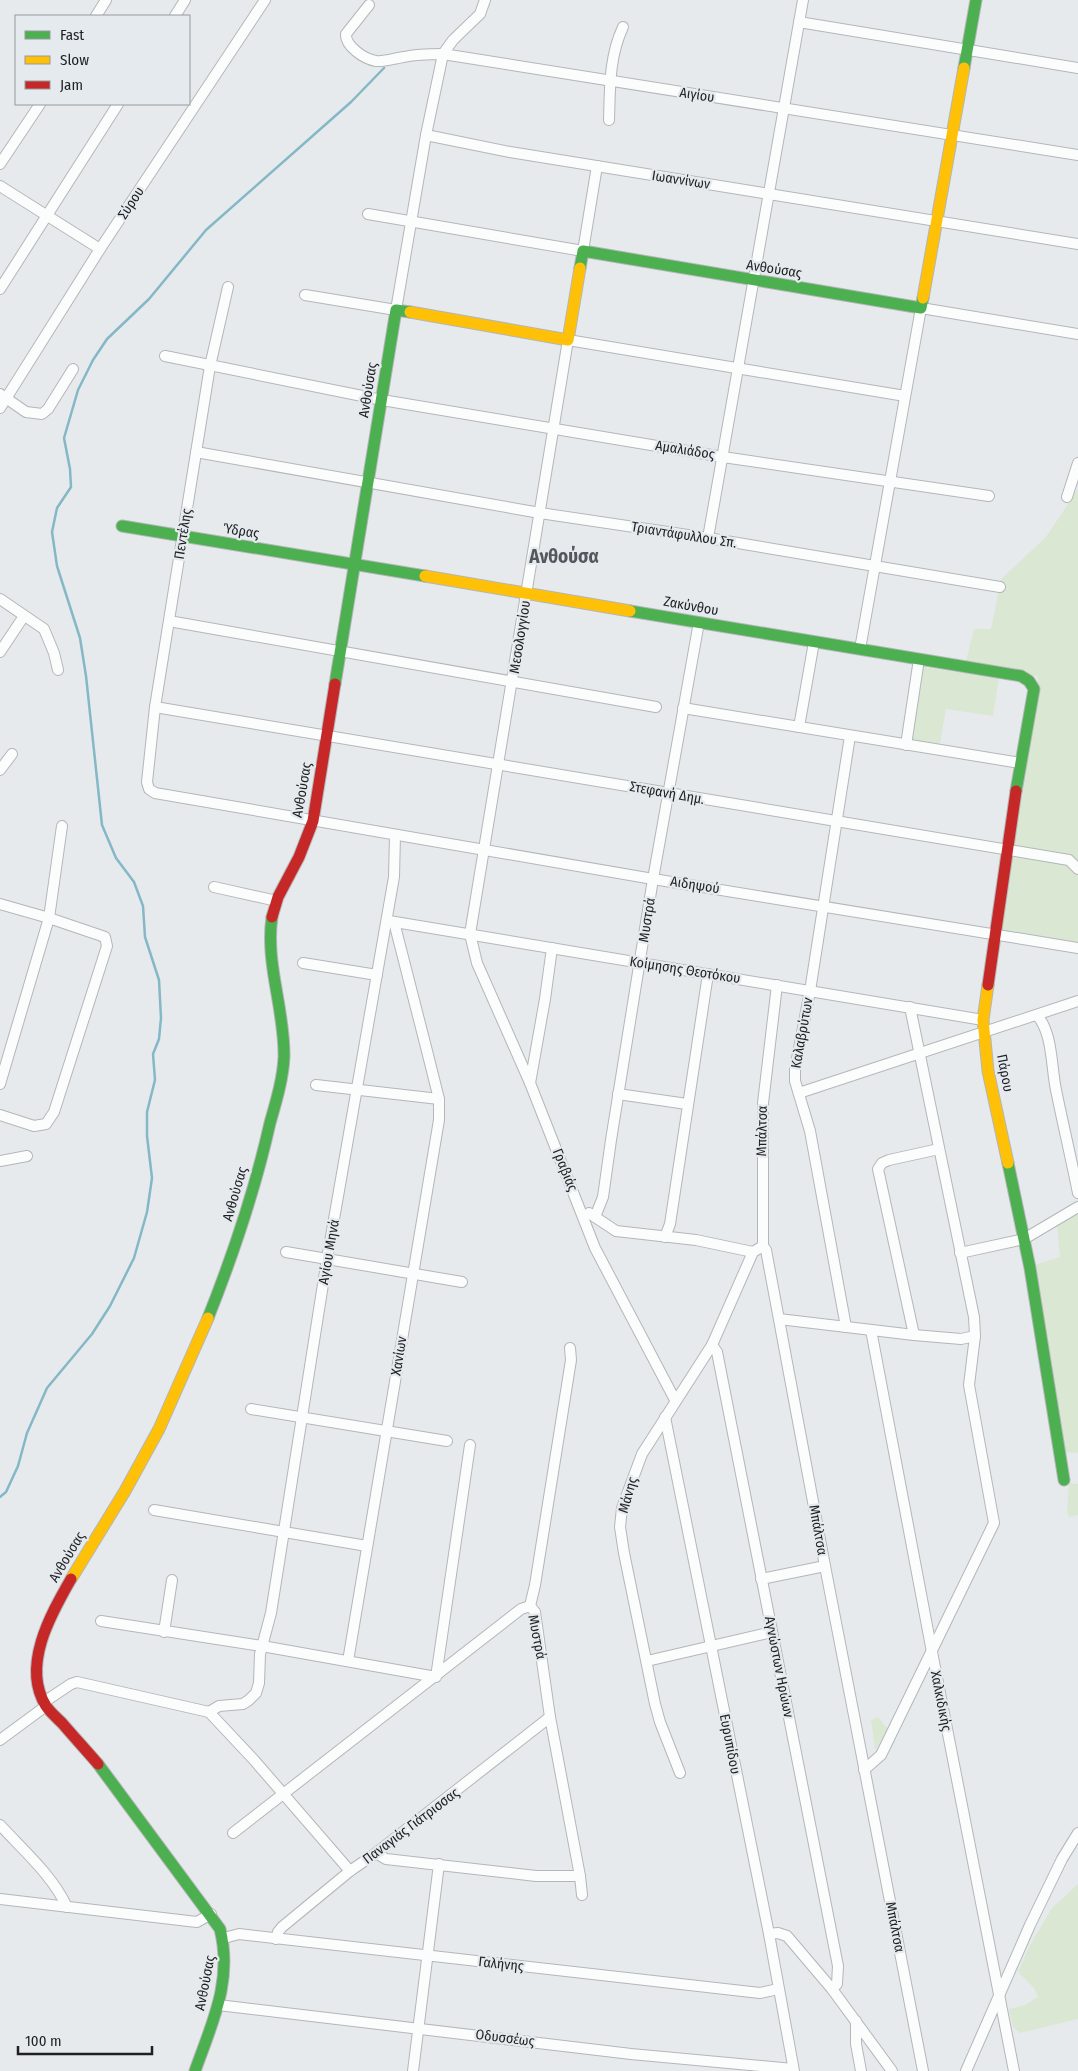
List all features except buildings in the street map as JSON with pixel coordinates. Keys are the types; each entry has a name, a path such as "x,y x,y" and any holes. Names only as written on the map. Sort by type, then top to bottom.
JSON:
{"street":[{"path":"97,15 106,0"},
{"path":"176,15 185,0"},
{"name":"Σύρου","path":"0,408 3,396 100,249 192,104 265,0"},
{"path":"396,310 426,135 443,54 453,40 480,14 485,0"},
{"path":"708,538 803,0"},
{"path":"860,649 976,0"},
{"name":"Αιγίου","path":"369,5 346,34 346,40 348,44 363,56 376,61 443,54 1078,155"},
{"path":"800,22 1078,68"},
{"path":"609,120 610,81 617,41 623,27"},
{"path":"0,164 39,105"},
{"path":"0,289 117,105"},
{"name":"Ιωαννίνων","path":"426,135 510,152 1078,244"},
{"path":"568,340 597,166"},
{"path":"0,186 100,249"},
{"path":"368,214 583,250"},
{"name":"Ανθούσας","path":"583,250 754,281 921,308"},
{"name":"Πεντέλης","path":"147,782 155,707 182,536 210,366 228,287"},
{"path":"305,295 905,396"},
{"path":"921,308 1078,334"},
{"name":"Ανθούσας","path":"195,2071 218,2005 226,1968 224,1938 220,1928 210,1914 99,1765 45,1704 39,1688 37,1665 40,1643 48,1620 73,1575 135,1474 170,1403 216,1300 249,1202 276,1101 284,1052 271,943 271,923 277,901 300,855 313,821 396,310"},
{"name":"Μεσολογγίου","path":"470,934 568,340"},
{"name":"Αμαλιάδος","path":"165,356 382,400 724,456 989,496"},
{"path":"3,396 26,412 42,414 48,409 73,368"},
{"name":"Τριαντάφυλλου Σπ.","path":"196,452 540,513 708,538 1000,587"},
{"path":"1067,497 1078,463"},
{"name":"Ύδρας","path":"122,526 355,565"},
{"name":"Ζακύνθου","path":"355,565 1021,676"},
{"path":"0,599 44,629 54,653 58,670"},
{"path":"0,652 24,616"},
{"path":"169,621 656,707"},
{"name":"Μυστρά","path":"595,1217 604,1198 618,1094 653,879 699,622"},
{"path":"799,728 814,642"},
{"path":"906,745 920,659"},
{"name":"Πάρου","path":"1021,676 1029,681 1034,688 1012,811 984,1020 984,1032 988,1071 1024,1239 1064,1480"},
{"name":"Στεφανή Δημ.","path":"155,707 1069,860 1078,869"},
{"path":"683,708 1020,763"},
{"name":"Καλαβρύτων","path":"846,1327 810,1131 795,1081 795,1069 810,991 850,736"},
{"path":"0,770 12,754"},
{"name":"Αιδηψού","path":"147,782 149,788 155,793 653,879 1078,948"},
{"path":"0,1084 49,918 62,826"},
{"name":"Αγίου Μηνά","path":"209,1712 219,1706 240,1705 250,1700 257,1690 262,1646 269,1624 356,1090 377,975 390,921 395,867 395,835"},
{"path":"214,887 277,901"},
{"path":"0,904 105,937 107,946 54,1112 46,1124 34,1126 0,1115"},
{"name":"Κοίμησης Θεοτόκου","path":"390,921 984,1020"},
{"name":"Χανίων","path":"348,1662 439,1120 438,1100 428,1051 390,921"},
{"name":"Γραβιάς","path":"470,934 477,963 530,1083 595,1248 675,1400"},
{"path":"530,1083 552,948"},
{"path":"303,964 377,975"},
{"path":"665,1237 670,1224 708,974"},
{"name":"Μπάλτσα","path":"777,985 763,1103 763,1246 766,1250 923,2071"},
{"path":"799,1093 1078,1001"},
{"path":"864,1770 881,1755 994,1523 969,1385 975,1336 974,1317 910,1007"},
{"path":"1037,1015 1043,1023 1046,1032 1054,1082 1078,1192"},
{"path":"316,1085 438,1100"},
{"path":"618,1094 687,1104"},
{"path":"914,1335 878,1169 882,1163 889,1160 939,1149"},
{"path":"0,1161 27,1156"},
{"path":"960,1253 1024,1239 1078,1207"},
{"path":"581,1211 587,1212 616,1231 696,1240 753,1252 763,1246"},
{"path":"286,1252 462,1282"},
{"name":"Μάνης","path":"680,1773 660,1722 624,1553 620,1526 622,1508 642,1454 712,1345 753,1252"},
{"path":"779,1319 960,1339 975,1336"},
{"name":"Χαλκιδικής","path":"871,1330 932,1652 996,1979 1001,1995 1014,2071"},
{"name":"Αγνώστων Ηρώων","path":"712,1345 717,1352 838,1966 837,1984 832,1989"},
{"name":"Μυστρά","path":"570,1348 571,1360 530,1606 535,1612 550,1718 582,1895"},
{"path":"251,1409 447,1441"},
{"name":"Ευρυπίδου","path":"665,1417 769,1934 794,2070"},
{"path":"436,1677 470,1445"},
{"path":"154,1510 284,1530 367,1546"},
{"path":"761,1579 825,1566"},
{"path":"164,1632 172,1580"},
{"path":"233,1833 521,1609 530,1606"},
{"path":"101,1621 262,1646 436,1677"},
{"path":"647,1661 772,1632"},
{"path":"0,1740 71,1684 77,1682 209,1712 254,1760 350,1871"},
{"name":"Παναγιάς Γιάτρισσας","path":"276,1938 282,1927 350,1871 376,1853 550,1718"},
{"path":"0,1825 50,1880 60,1893 67,1908"},
{"path":"966,2071 1001,1995 1030,1925 1062,1858 1078,1833"},
{"path":"376,1853 386,1859 536,1876 580,1876"},
{"path":"413,2071 439,1864"},
{"path":"0,1899 196,1922 210,1914"},
{"path":"769,1934 778,1933 787,1936 832,1989 892,2071"},
{"name":"Γαλήνης","path":"224,1938 239,1934 760,1993 778,1990"},
{"name":"Οδυσσέως","path":"218,2005 631,2054 794,2070"},
{"path":"856,2022 856,2044 861,2071"}],"green space":[{"path":"1078,489 1078,944 1000,931 1015,807 1038,681 1037,676 1000,670 993,716 946,709 939,749 910,745 922,667 963,673 974,629 991,629 1001,579 1046,537"},
{"path":"1078,1212 1078,1453 1064,1452 1035,1265 1060,1257 1057,1224"},
{"path":"1069,1483 1078,1484 1078,1515 1069,1517 1067,1512"},
{"path":"878,1717 888,1729 875,1750 871,1720"},
{"path":"1078,1884 1078,2019 1020,2033 1013,2027 1009,2009 1025,2005 1038,1997 1034,1988 1018,1972 1030,1945 1052,1908"}],"waterway":[{"path":"0,1497 6,1492 18,1466 27,1433 47,1388 92,1334 110,1306 134,1258 147,1212 152,1178 147,1136 147,1112 155,1080 153,1054 159,1039 161,1018 159,980 145,937 143,906 134,882 116,858 102,825 86,676 80,638 57,566 52,532 57,508 71,487 70,469 64,438 78,390 93,360 107,339 149,299 206,230 351,102 384,68"}],"traffic: fast":[{"path":"964,68 976,0"},
{"path":"580,268 583,251 921,308 923,298"},
{"path":"335,684 396,310 410,312"},
{"path":"122,526 425,576"},
{"path":"630,611 1021,676 1029,681 1034,689 1016,791"},
{"path":"208,1318 235,1246 258,1173 282,1074 284,1057 282,1022 271,952 272,917"},
{"path":"1008,1163 1030,1268 1064,1480"},
{"path":"98,1764 220,1929 224,1966 222,1984 214,2019 195,2071"}],"traffic: slow":[{"path":"923,298 964,68"},
{"path":"410,312 568,340 580,268"},
{"path":"425,576 630,611"},
{"path":"988,985 983,1020 988,1071 1008,1163"},
{"path":"71,1579 125,1491 159,1429 208,1318"}],"traffic: jam":[{"path":"272,917 278,897 299,857 313,821 335,684"},
{"path":"988,985 1016,791"},
{"path":"71,1579 55,1608 42,1641 38,1657 37,1674 39,1690 46,1706 98,1764"}],"district":[{"name":"Ανθούσα","path":"564,556"}]}
